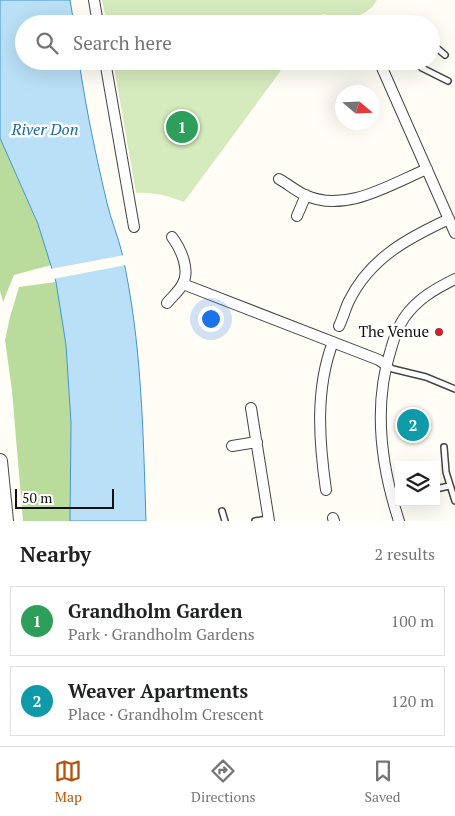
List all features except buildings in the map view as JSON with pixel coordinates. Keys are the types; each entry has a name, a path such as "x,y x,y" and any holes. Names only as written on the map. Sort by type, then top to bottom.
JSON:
{"street":[{"path":"94,0 96,15"},
{"path":"107,70 134,227"},
{"path":"383,70 455,233"},
{"path":"279,178 306,195 334,201 353,200 427,169"},
{"path":"297,216 306,195"},
{"path":"339,326 349,300 365,276 378,262 412,236 449,219"},
{"path":"167,303 183,284 185,271 179,246 172,237"},
{"path":"395,498 382,446 381,403 386,365 396,334 404,318 427,295 455,279"},
{"path":"183,284 379,360 386,365"},
{"path":"326,490 320,416 322,385 326,361 332,342"},
{"path":"252,408 269,520"},
{"path":"232,446 257,442"},
{"path":"0,461 6,521"},
{"path":"396,506 398,521"}],"lane":[{"path":"440,51 445,55"},
{"path":"426,70 448,81"},
{"path":"386,365 393,369 426,377 455,388"},
{"path":"444,447 446,472 455,501"},
{"path":"440,488 449,486"},
{"path":"222,511 225,521"},
{"path":"255,521 269,520"}],"green space":[{"path":"102,0 377,0 373,6 361,15 105,15"},
{"path":"115,70 281,70 184,202 161,195 136,193"},
{"path":"0,138 38,224 51,265 14,275 3,302 0,291"},
{"path":"56,282 66,345 71,423 70,521 23,521 12,391 5,340 19,287"}],"water":[{"name":"River Don","path":"0,0 70,0 72,15 15,15 15,70 80,70 95,150 122,253 134,320 138,353 146,521 70,521 71,423 66,345 56,282 38,224 0,138"}],"pier":[{"path":"125,255 126,265 53,279 50,269"}],"place":[{"name":"Grandholm Garden","path":"182,127"},
{"name":"The Venue","path":"439,332"},
{"name":"Weaver Apartments","path":"413,425"}]}
